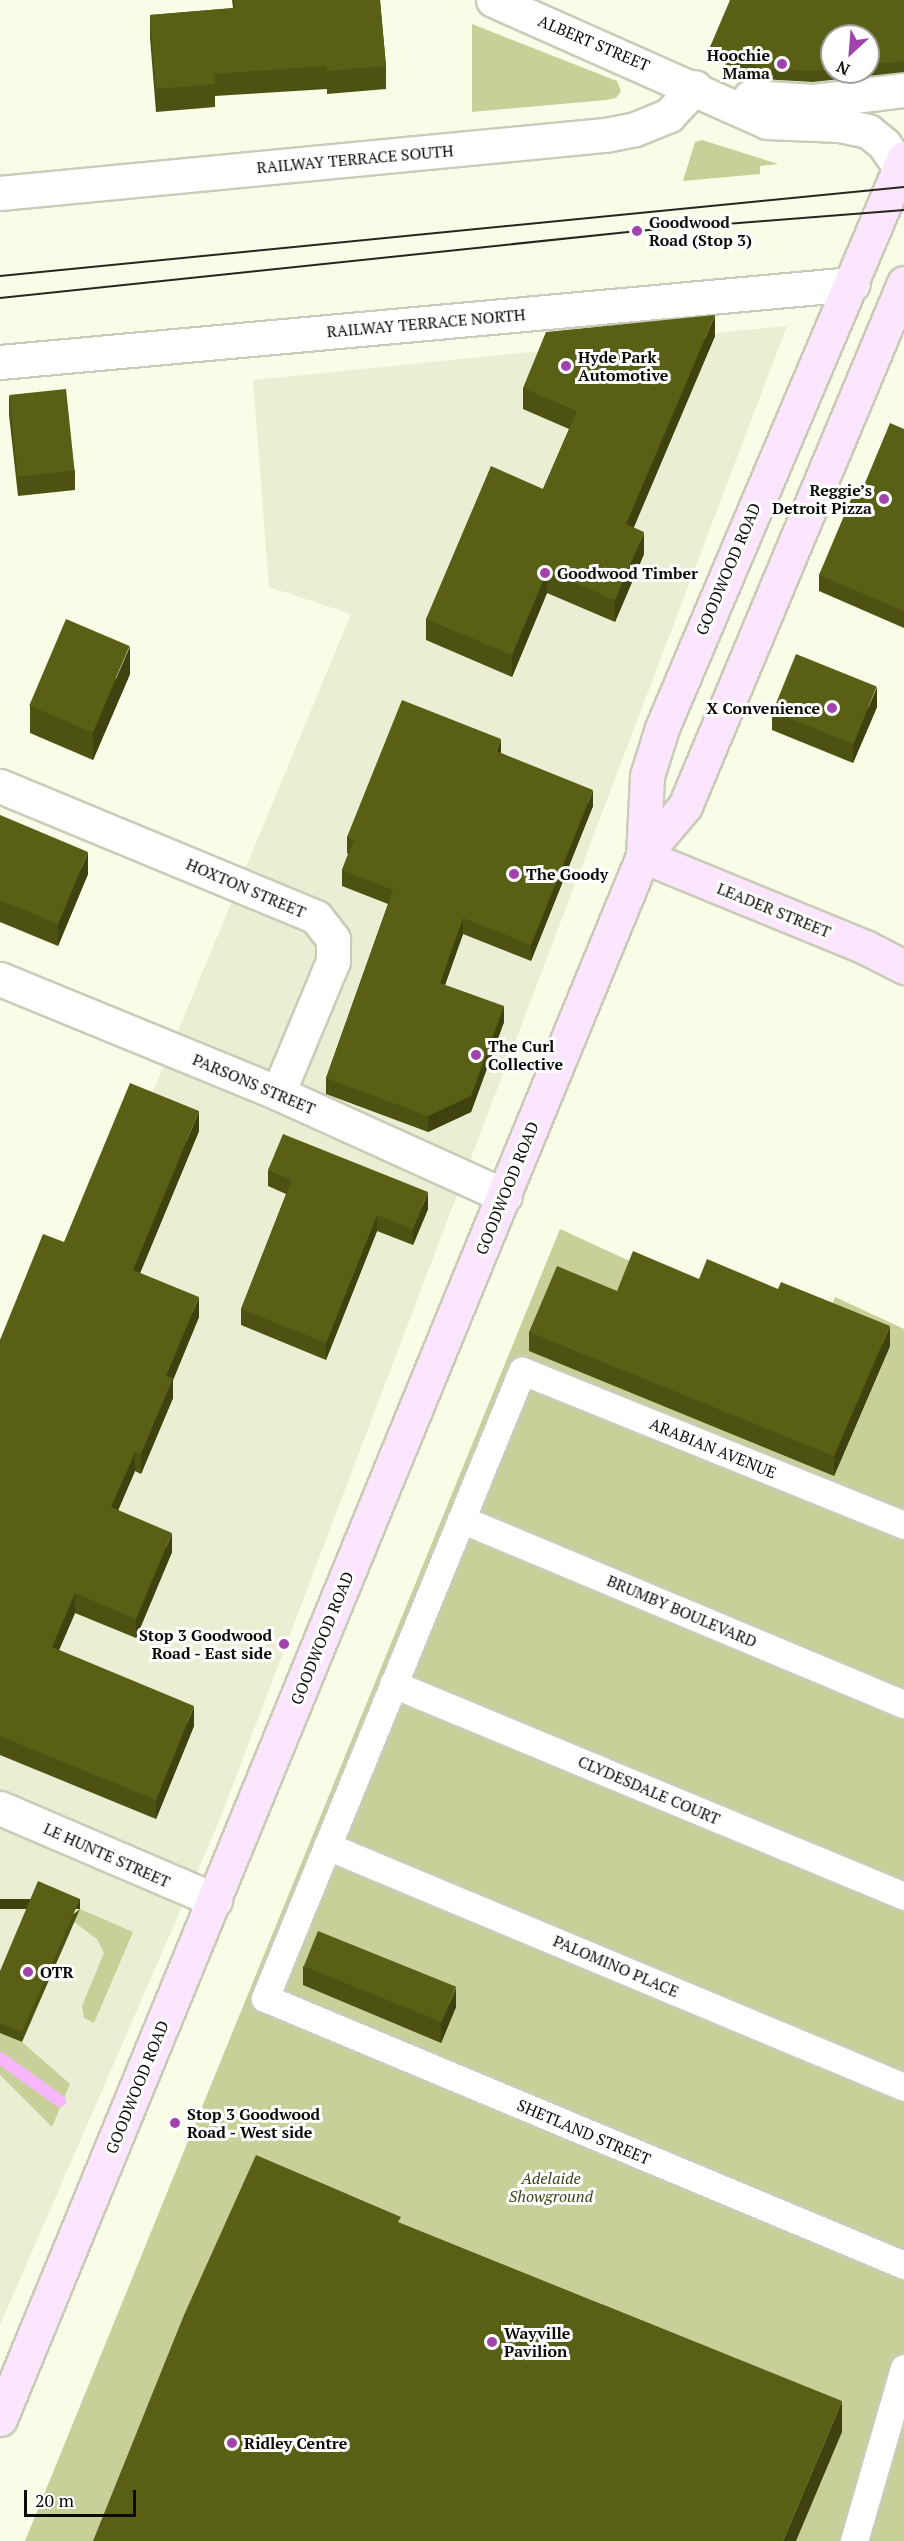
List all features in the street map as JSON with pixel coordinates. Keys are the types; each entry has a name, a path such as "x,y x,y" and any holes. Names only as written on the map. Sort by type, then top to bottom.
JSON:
{"main road":[{"name":"GOODWOOD ROAD","path":"643,856 647,776 662,728 902,163"},
{"name":"GOODWOOD ROAD","path":"0,2418 505,1196 643,856 685,806 904,283"},
{"name":"LEADER STREET","path":"643,856 867,948 904,967"}],"street":[{"name":"ALBERT STREET","path":"494,0 695,87 767,122 840,125 868,131 902,163"},
{"name":"ALBERT STREET","path":"695,87 794,102 904,90"},
{"name":"RAILWAY TERRACE SOUTH","path":"0,193 605,135 635,129 669,115 695,87"},
{"name":"RAILWAY TERRACE NORTH","path":"0,362 852,284"},
{"name":"HOXTON STREET","path":"0,786 316,917 333,939 333,961 278,1093"},
{"name":"PARSONS STREET","path":"0,979 278,1093 505,1196"},
{"name":"ARABIAN AVENUE","path":"461,1519 522,1371 904,1525"},
{"path":"327,1846 461,1519"},
{"name":"BRUMBY BOULEVARD","path":"461,1519 904,1704"},
{"name":"CLYDESDALE COURT","path":"393,1684 904,1896"},
{"name":"LE HUNTE STREET","path":"0,1808 214,1900"},
{"name":"SHETLAND STREET","path":"327,1846 265,1998 904,2265"},
{"name":"PALOMINO PLACE","path":"327,1846 904,2087"},
{"path":"854,2541 904,2368"}],"shaded area":[{"path":"787,326 218,1824 0,2325 0,1348 40,1364 351,614 269,587 253,380"}],"green space":[{"path":"472,24 617,81 621,91 616,98 606,100 472,112"},
{"path":"702,140 778,164 760,166 760,174 683,181 695,142"},
{"name":"Adelaide Showground","path":"560,1229 695,1291 827,1319 835,1297 904,1329 904,2541 25,2541"},
{"path":"80,1909 133,1932 94,2023 84,2018 82,2006 104,1953 97,1939 74,1922"},
{"path":"0,2033 22,2042 70,2084 52,2127 0,2075"}],"building":[{"path":"234,0 380,0 386,66 327,71 327,66 214,74 215,84 156,89 150,15 235,8"},
{"path":"730,0 904,0 904,61 880,64 880,24 820,24 820,70 761,68 710,47"},
{"path":"715,315 626,524 644,532 615,600 547,571 512,655 426,619 491,466 543,489 577,411 523,388 546,332"},
{"path":"66,389 75,471 18,477 9,395"},
{"path":"890,423 904,429 904,611 819,575 854,492 860,495"},
{"path":"66,619 130,646 93,732 29,706"},
{"path":"796,654 877,687 853,744 773,711"},
{"path":"402,700 501,739 496,751 593,790 531,945 463,918 440,983 504,1006 471,1096 428,1116 326,1078 393,890 342,870 354,840 347,837"},
{"path":"0,815 88,852 58,924 0,900"},
{"path":"130,1083 199,1111 133,1270 199,1297 166,1376 173,1378 141,1454 135,1452 111,1507 172,1533 136,1619 75,1593 52,1647 194,1706 156,1800 0,1736 0,1340 43,1234 64,1242"},
{"path":"283,1134 428,1192 413,1229 377,1215 326,1343 241,1309 292,1180 268,1170"},
{"path":"633,1251 699,1279 707,1259 778,1289 781,1282 890,1326 834,1456 529,1332 557,1266 617,1291"},
{"name":"OTR","path":"38,1881 80,1899 22,2032 0,2023 0,1971"},
{"path":"318,1931 456,1987 442,2022 304,1966"},
{"path":"256,2155 401,2217 398,2222 842,2401 783,2541 93,2541 184,2315"}],"waterway":[{"path":"0,2058 60,2101"}],"tram line":[{"path":"0,276 904,187"},
{"path":"0,298 637,231 904,210"}],"place":[{"name":"Hoochie Mama","path":"782,64"},
{"name":"Goodwood Road (Stop 3)","path":"637,231"},
{"name":"Hyde Park Automotive","path":"566,366"},
{"name":"Reggie’s Detroit Pizza","path":"884,499"},
{"name":"Goodwood Timber","path":"545,573"},
{"name":"X Convenience","path":"832,708"},
{"name":"The Goody","path":"514,874"},
{"name":"The Curl Collective","path":"476,1055"},
{"name":"Stop 3 Goodwood Road - East side","path":"284,1644"},
{"name":"OTR","path":"28,1972"},
{"name":"Stop 3 Goodwood Road - West side","path":"175,2123"},
{"name":"Wayville Pavilion","path":"492,2342"},
{"name":"Ridley Centre","path":"232,2443"}]}
